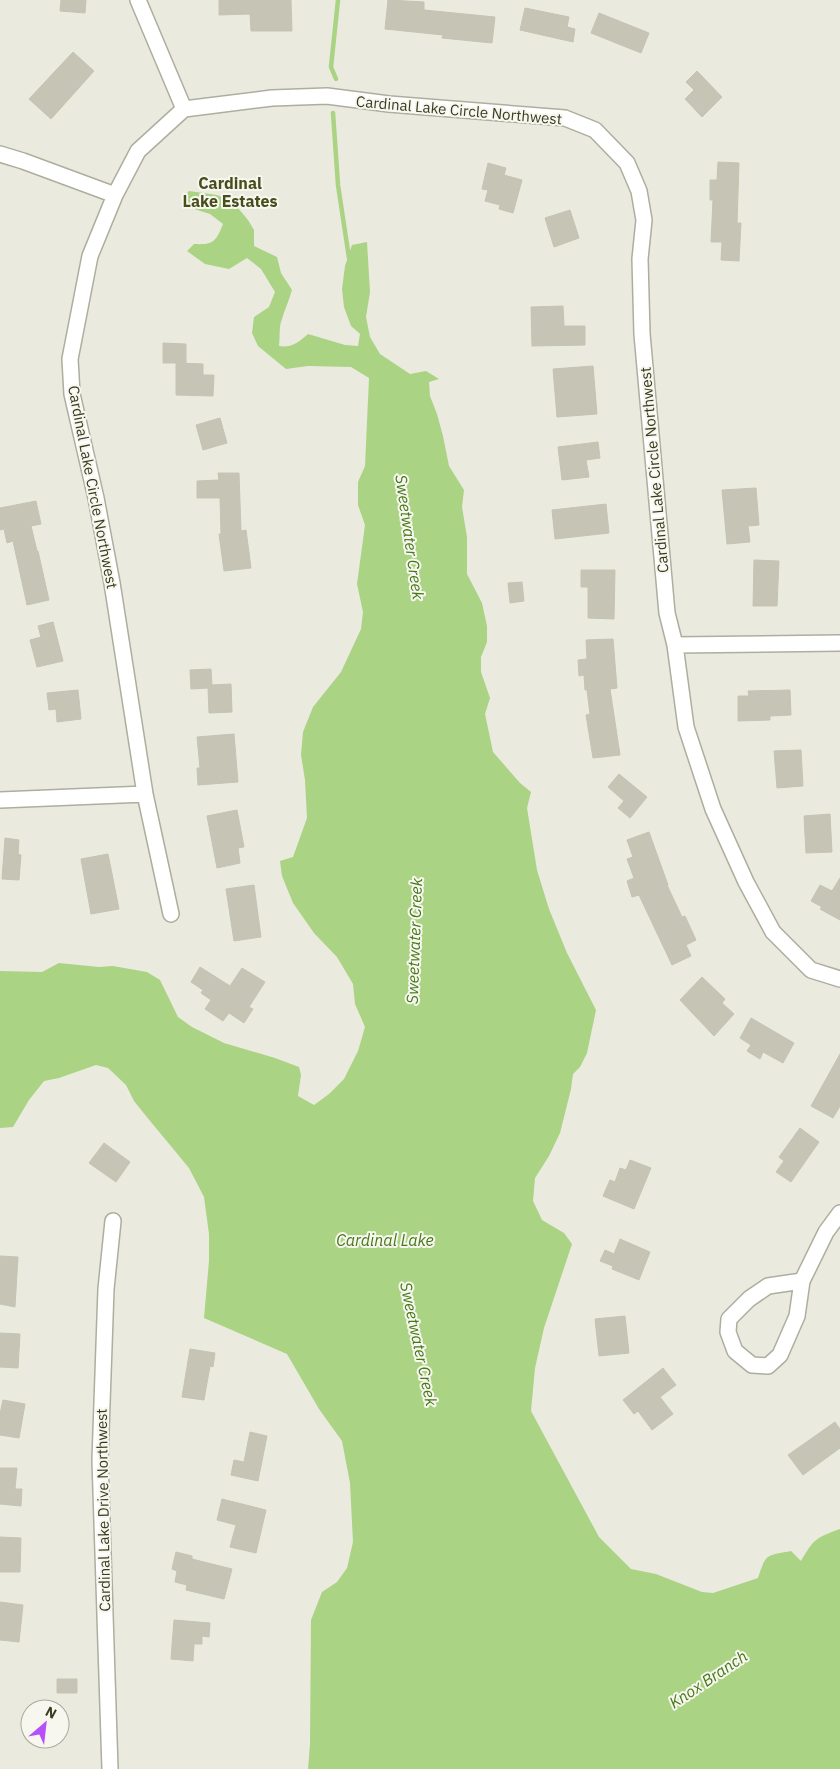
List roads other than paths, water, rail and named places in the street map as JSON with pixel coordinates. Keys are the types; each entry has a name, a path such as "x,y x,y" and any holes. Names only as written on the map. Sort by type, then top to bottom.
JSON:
{"street":[{"path":"138,0 184,109"},
{"name":"Cardinal Lake Circle Northwest","path":"171,914 145,794 112,583 96,498 72,394 70,359 90,256 115,194 138,151 184,109 272,98 327,96 389,104 565,118 595,130 627,163 639,191 644,220 640,259 642,334 667,613 675,645 686,727 713,809 746,882 773,932 811,970 840,978"},
{"path":"0,154 115,194"},
{"path":"675,645 840,642"},
{"path":"0,800 145,794"},
{"path":"802,1281 768,1286 749,1299 730,1319 728,1332 735,1350 752,1365 768,1366 780,1355 797,1316 802,1281 826,1232 840,1213"},
{"name":"Cardinal Lake Drive Northwest","path":"110,1769 100,1460 106,1289 114,1221"}],"water":[{"name":"Cardinal Lake","path":"189,191 217,195 233,202 254,230 254,246 277,257 281,273 292,290 281,322 279,346 295,344 308,334 345,345 358,346 360,334 351,326 344,307 342,289 345,266 352,245 367,242 370,292 366,317 370,337 380,354 410,374 426,371 439,379 429,382 430,396 443,436 449,466 464,490 462,507 467,537 467,574 482,603 487,626 487,642 481,657 481,672 490,698 485,714 493,752 520,783 531,792 527,808 537,870 549,909 567,953 596,1010 587,1053 580,1067 573,1074 560,1133 549,1156 535,1178 533,1201 542,1220 564,1233 572,1244 544,1328 535,1368 531,1411 599,1537 631,1569 656,1574 702,1592 713,1593 758,1578 765,1560 772,1555 791,1551 801,1561 816,1540 840,1529 840,1769 308,1769 311,1620 322,1592 337,1582 347,1568 353,1542 350,1483 342,1441 319,1409 287,1354 204,1318 209,1261 209,1234 204,1197 189,1168 134,1101 126,1085 108,1068 96,1065 59,1078 44,1081 29,1100 13,1127 0,1128 0,971 42,972 59,963 99,967 113,966 147,972 160,980 178,1017 192,1027 224,1043 299,1067 301,1075 298,1096 314,1105 329,1094 344,1079 358,1051 365,1027 355,1004 353,984 337,957 314,933 293,903 282,876 280,861 293,857 307,818 305,780 301,755 303,732 313,707 341,672 361,629 363,612 357,584 365,525 358,505 358,482 365,466 369,378 351,367 308,366 286,369 258,346 252,333 254,317 269,307 275,292 261,269 247,258 229,269 205,264 187,251 194,244 206,244 216,239 223,224 210,214 191,208 184,197"}],"waterway":[{"name":"Sweetwater Creek","path":"336,79 331,67 338,0"},
{"name":"Sweetwater Creek","path":"333,113 338,185 349,258"}],"district":[{"name":"Cardinal Lake Estates","path":"230,192"}],"water label":[{"name":"Knox Branch","path":"708,1679"}]}
